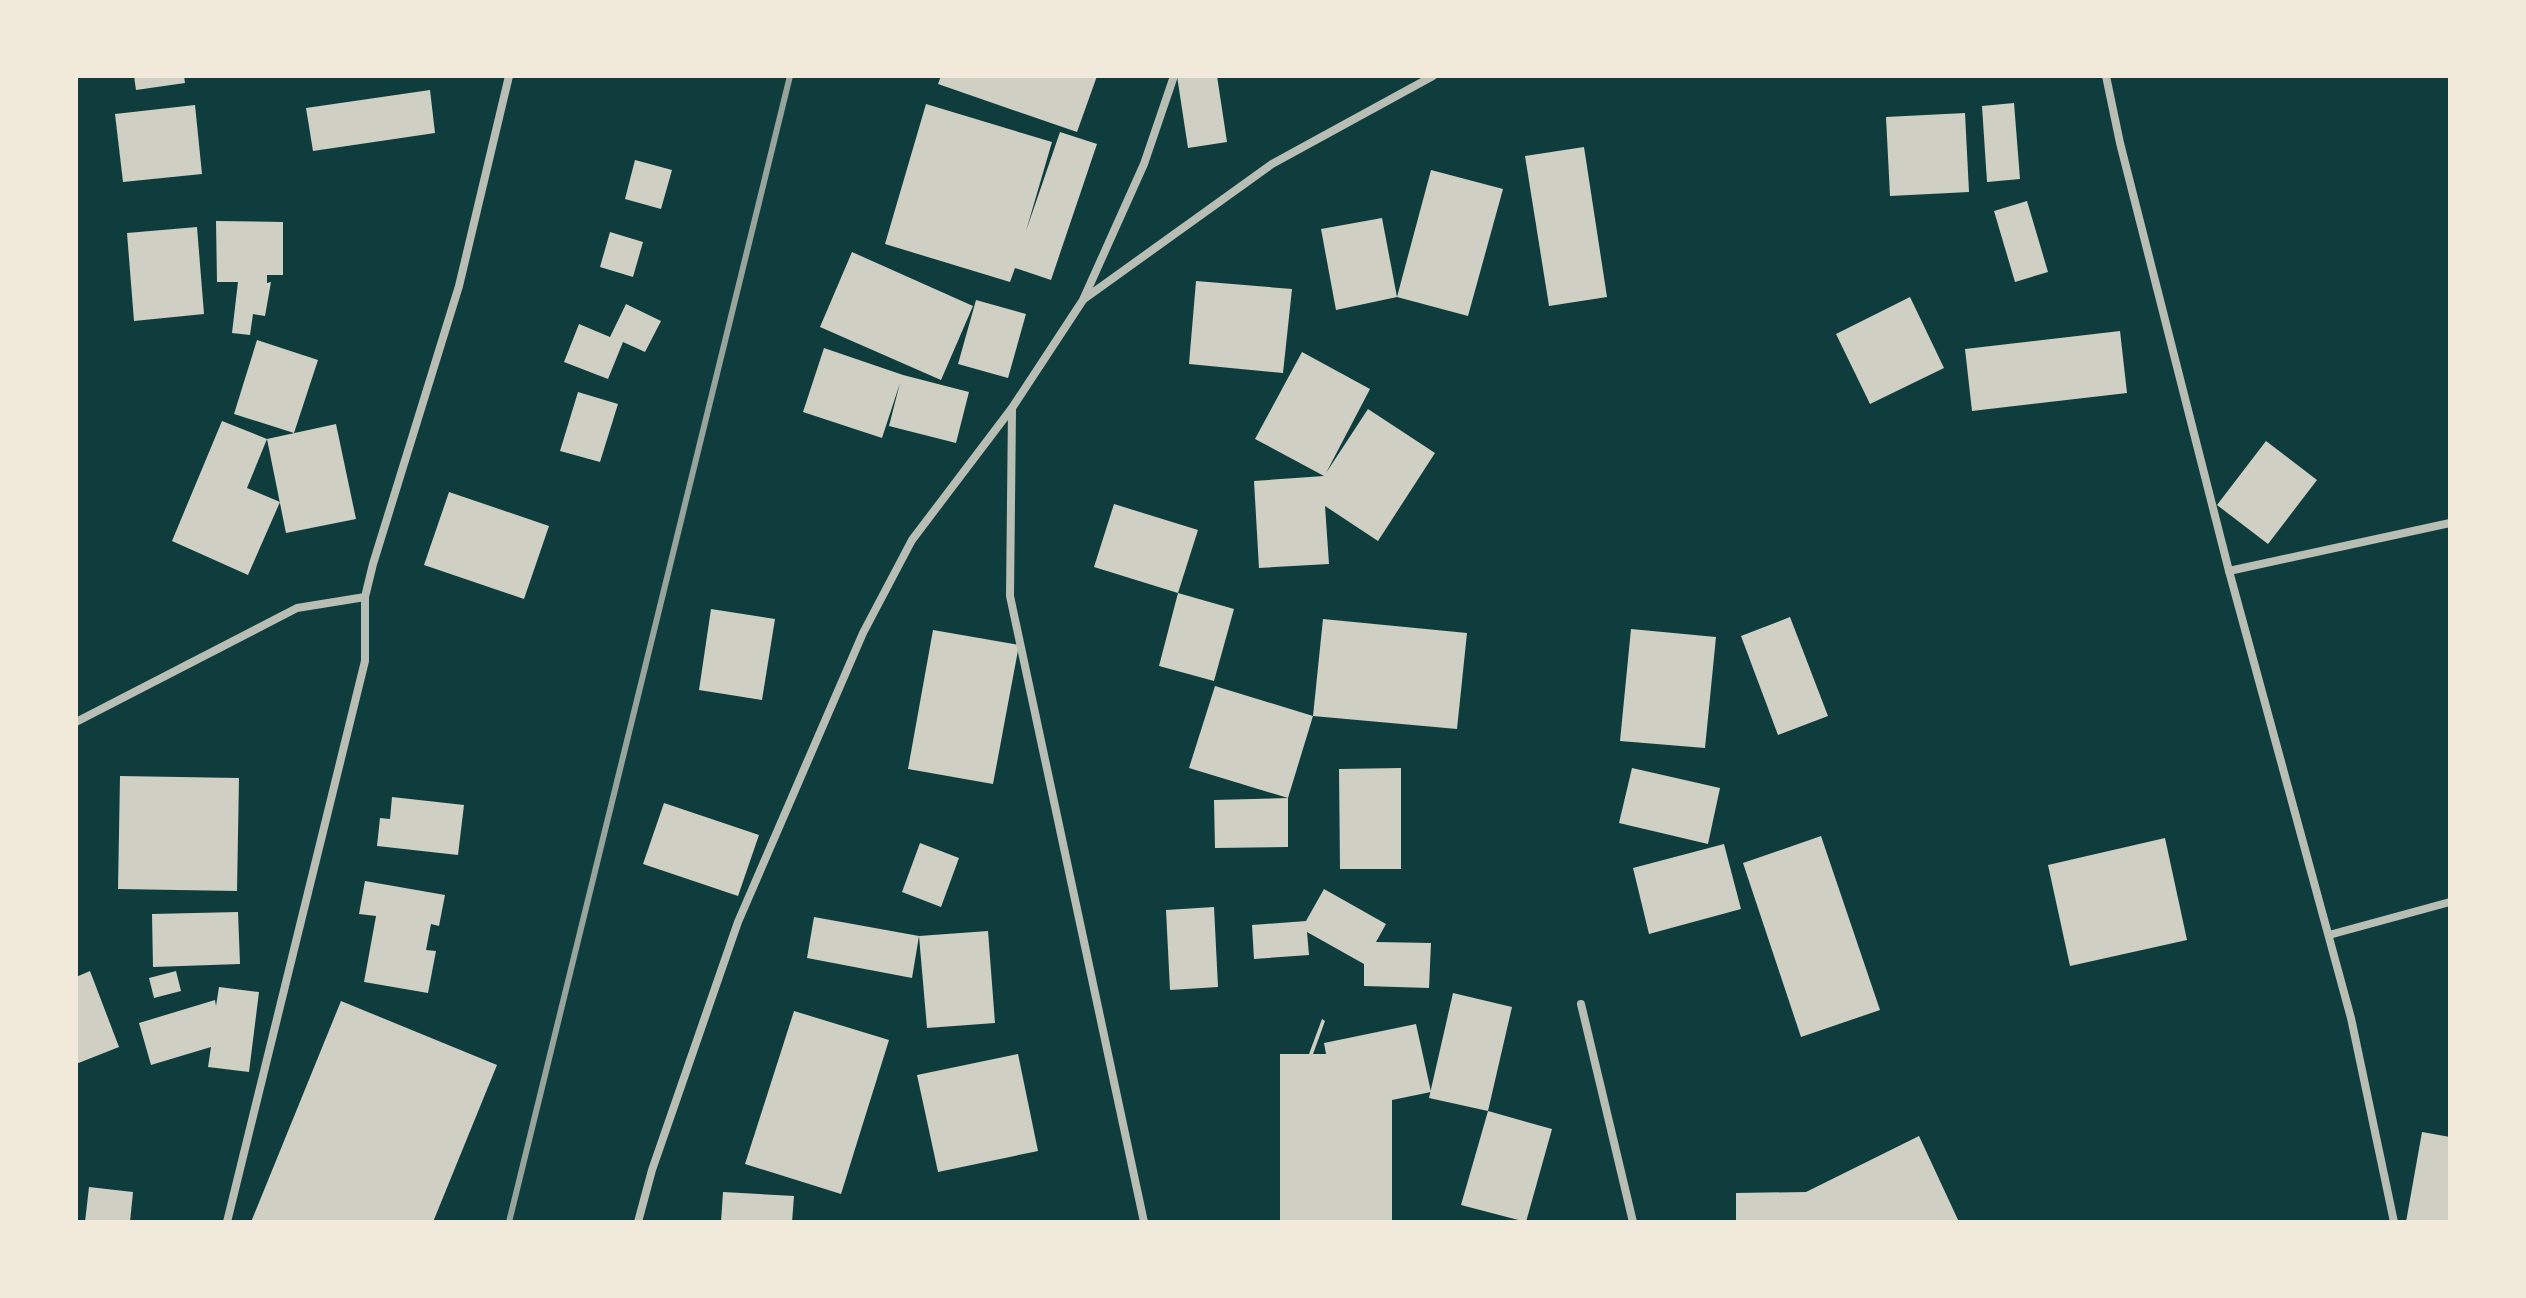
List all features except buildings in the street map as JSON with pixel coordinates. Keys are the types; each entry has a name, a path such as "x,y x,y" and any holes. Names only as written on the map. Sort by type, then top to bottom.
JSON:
{"street":[{"path":"227,1222 365,661 365,597 377,549 459,286 509,76"},
{"path":"638,1222 652,1170 738,922 863,633 912,540 1012,408 1083,300 1144,164 1174,76"},
{"path":"1083,300 1272,164 1433,76"},
{"path":"2106,76 2120,143 2229,571 2351,1018 2394,1222"},
{"path":"1012,408 1010,596 1144,1222"},
{"path":"2229,571 2450,523"},
{"path":"76,722 297,608 365,597"},
{"path":"2329,935 2450,902"},
{"path":"1581,1004 1633,1222"}],"railway":[{"path":"509,1222 790,76"}]}
